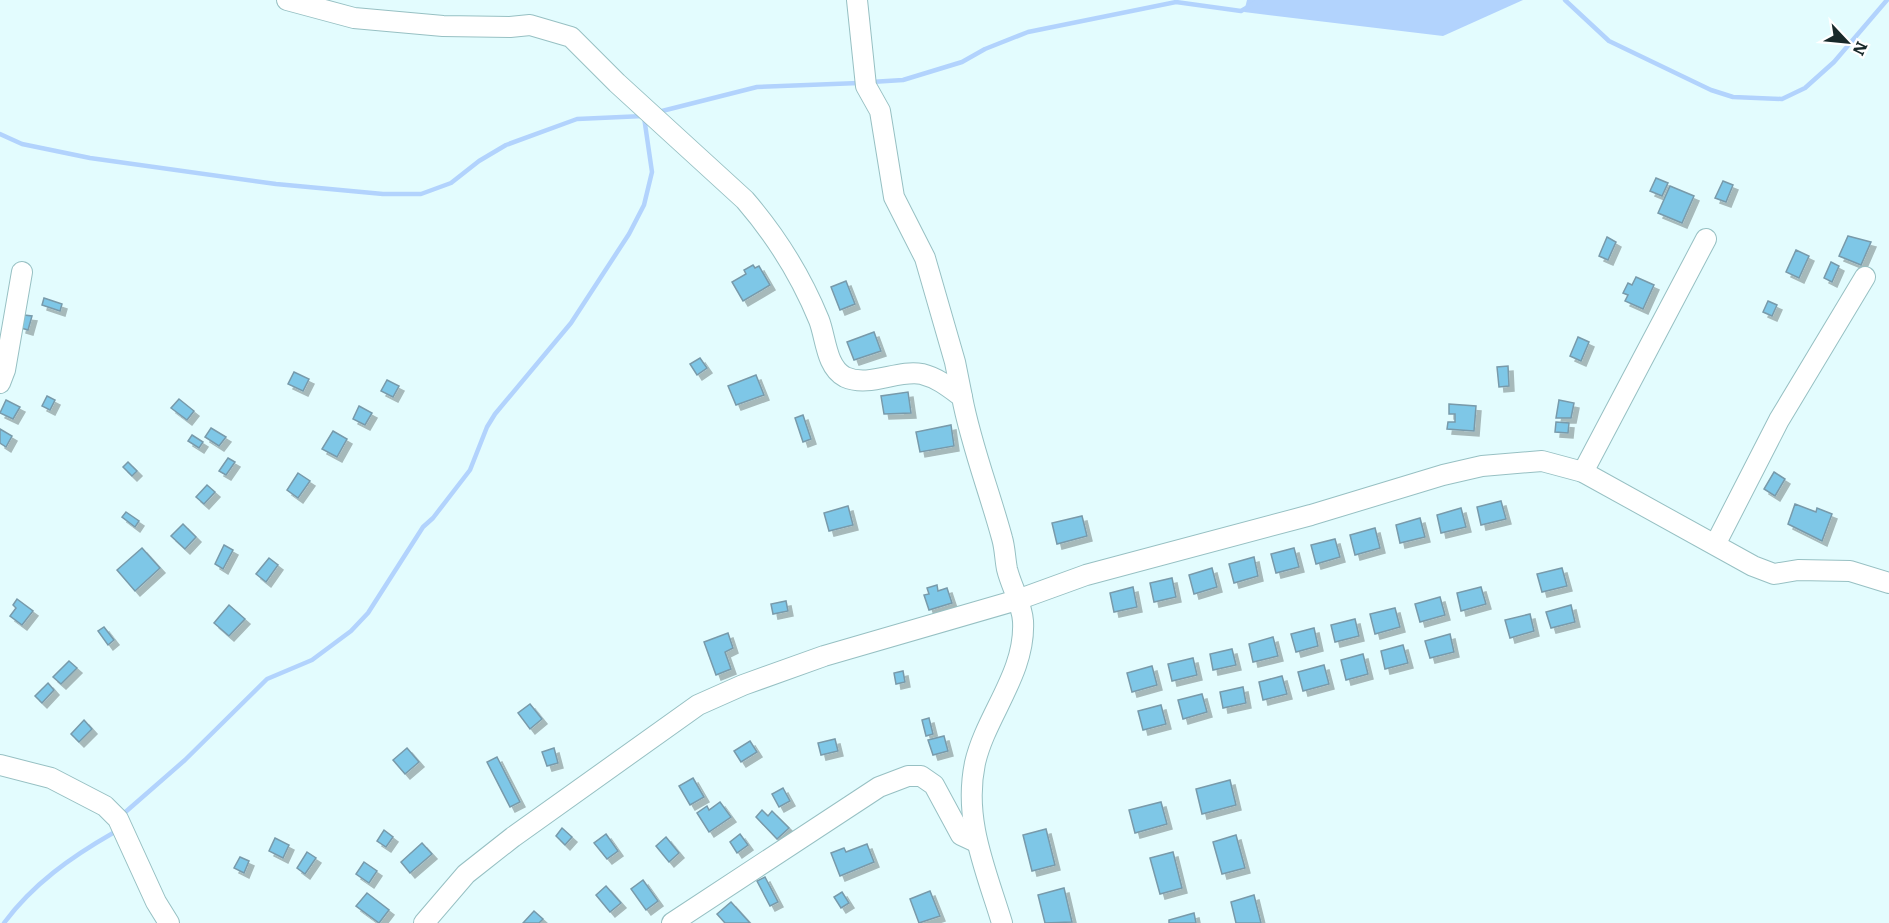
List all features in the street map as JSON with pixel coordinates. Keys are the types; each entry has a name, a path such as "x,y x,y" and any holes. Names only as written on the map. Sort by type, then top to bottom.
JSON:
{"street":[{"path":"287,0 354,18 442,26 530,25 571,37 617,83 745,200 762,220 789,258 819,321 834,367 844,376 860,380 919,374 933,377 962,398"},
{"path":"857,0 866,86 880,111 894,197 925,258 955,362 970,436 1002,539 1007,569 1023,619 1023,639 1016,666 976,762 972,789 976,842 1002,923"},
{"path":"1583,472 1706,239"},
{"path":"0,383 5,370 22,273"},
{"path":"1716,543 1779,420 1865,277"},
{"path":"424,923 466,874 513,837 698,705 743,685 824,656 1017,600 1147,557 1311,515 1482,466 1542,461 1583,472 1716,543 1753,566 1774,574 1798,570 1850,571 1889,583"},
{"path":"0,765 51,778 105,806 118,819 156,902 169,923"},
{"path":"672,923 879,787 909,776 921,776 934,785 961,835 976,842"}],"water":[{"path":"1247,0 1523,0 1443,36 1244,12"}],"building":[{"path":"1656,178 1668,183 1662,196 1650,191"},
{"path":"1723,181 1733,185 1726,202 1715,198"},
{"path":"1670,186 1694,196 1682,223 1658,213"},
{"path":"1848,236 1871,242 1861,265 1839,256"},
{"path":"1607,237 1616,242 1608,260 1599,256"},
{"path":"1796,250 1809,256 1799,278 1786,272"},
{"path":"1831,262 1839,266 1832,282 1824,278"},
{"path":"753,265 755,268 759,266 770,285 743,301 732,282 746,274 744,270"},
{"path":"1636,277 1654,285 1643,309 1625,301 1628,295 1623,293 1628,283 1632,285"},
{"path":"846,281 855,304 840,310 831,287"},
{"path":"44,298 62,304 60,311 42,305"},
{"path":"1768,301 1777,305 1772,316 1763,312"},
{"path":"24,315 32,316 28,330 21,328"},
{"path":"874,332 881,351 854,360 847,342"},
{"path":"1578,337 1589,342 1581,361 1570,356"},
{"path":"700,358 707,368 697,375 690,364"},
{"path":"1508,366 1509,386 1499,387 1497,367"},
{"path":"294,372 309,379 303,391 288,384"},
{"path":"756,375 764,395 736,405 728,386"},
{"path":"387,380 399,386 393,397 381,391"},
{"path":"908,392 911,413 884,414 881,396"},
{"path":"47,396 55,400 50,410 42,406"},
{"path":"179,399 194,411 187,420 171,408"},
{"path":"6,400 20,407 13,419 0,413"},
{"path":"1559,400 1574,403 1571,418 1556,418"},
{"path":"1449,404 1476,406 1474,431 1447,429 1448,422 1455,422 1455,414 1449,414"},
{"path":"359,406 372,413 365,425 353,419"},
{"path":"803,415 811,439 803,442 795,418"},
{"path":"1556,422 1569,423 1568,433 1555,432"},
{"path":"951,425 954,446 920,452 916,432"},
{"path":"211,428 226,437 219,446 205,437"},
{"path":"0,429 12,436 6,447 0,443"},
{"path":"333,431 347,439 337,457 322,449"},
{"path":"192,435 203,442 199,448 188,441"},
{"path":"228,458 235,462 226,475 219,471"},
{"path":"128,462 137,471 132,476 123,467"},
{"path":"1774,472 1785,479 1775,496 1764,489"},
{"path":"298,473 310,481 298,498 287,490"},
{"path":"207,485 215,492 204,504 196,497"},
{"path":"1501,501 1506,519 1481,525 1477,507"},
{"path":"1795,504 1816,512 1817,508 1832,514 1822,541 1788,524"},
{"path":"848,506 853,525 829,531 824,513"},
{"path":"1461,508 1466,527 1441,533 1437,515"},
{"path":"126,512 139,521 135,527 122,517"},
{"path":"1082,516 1087,536 1057,544 1052,523"},
{"path":"1420,518 1425,537 1400,543 1396,525"},
{"path":"183,524 196,537 185,549 171,536"},
{"path":"1375,528 1380,548 1355,555 1350,535"},
{"path":"1335,539 1340,557 1316,564 1311,545"},
{"path":"224,545 233,550 223,569 215,564"},
{"path":"142,548 160,568 135,591 117,570"},
{"path":"1294,548 1299,567 1276,573 1271,554"},
{"path":"1254,557 1258,576 1234,583 1229,564"},
{"path":"269,558 278,565 266,582 256,574"},
{"path":"1212,568 1217,587 1194,594 1189,575"},
{"path":"1562,568 1567,586 1542,592 1537,574"},
{"path":"1172,578 1176,597 1154,602 1150,583"},
{"path":"937,585 938,591 947,588 952,603 929,610 924,595 929,594 927,588"},
{"path":"1133,587 1137,607 1114,612 1110,593"},
{"path":"1481,587 1486,604 1461,611 1457,593"},
{"path":"1440,597 1445,615 1420,622 1415,604"},
{"path":"17,599 33,611 22,625 10,616 16,608 13,605"},
{"path":"786,601 788,611 773,614 771,604"},
{"path":"229,605 245,619 229,636 214,623"},
{"path":"1571,605 1575,622 1551,628 1546,612"},
{"path":"1395,608 1400,627 1375,634 1370,614"},
{"path":"1530,614 1534,631 1510,638 1505,620"},
{"path":"1355,619 1359,636 1335,642 1331,625"},
{"path":"104,627 114,640 108,645 98,631"},
{"path":"1314,628 1318,646 1296,652 1291,634"},
{"path":"728,633 733,648 725,652 731,669 716,675 704,642"},
{"path":"1450,634 1454,652 1430,658 1425,641"},
{"path":"1273,637 1278,656 1253,662 1249,644"},
{"path":"1403,645 1408,663 1385,669 1381,651"},
{"path":"1232,649 1236,665 1213,670 1210,654"},
{"path":"1363,654 1368,674 1346,680 1341,660"},
{"path":"1193,658 1197,675 1172,681 1168,664"},
{"path":"69,661 77,668 61,684 53,677"},
{"path":"1324,665 1329,684 1303,691 1298,672"},
{"path":"1152,666 1157,685 1132,692 1127,673"},
{"path":"903,671 905,682 896,684 894,673"},
{"path":"1282,676 1287,694 1263,700 1259,682"},
{"path":"48,683 54,690 42,703 35,696"},
{"path":"1243,687 1246,703 1223,708 1220,692"},
{"path":"1202,694 1207,712 1183,719 1178,700"},
{"path":"530,704 542,719 530,729 518,713"},
{"path":"1161,705 1166,724 1143,730 1138,711"},
{"path":"929,718 933,734 926,736 922,720"},
{"path":"84,720 92,729 79,742 71,734"},
{"path":"944,736 948,751 933,755 928,740"},
{"path":"835,739 838,751 821,755 818,743"},
{"path":"750,741 757,752 741,762 734,751"},
{"path":"407,748 419,762 405,774 393,760"},
{"path":"554,748 558,763 547,766 542,752"},
{"path":"497,757 520,802 510,807 487,762"},
{"path":"693,778 704,797 690,805 679,786"},
{"path":"1230,780 1236,805 1202,814 1196,789"},
{"path":"783,788 790,801 779,807 772,794"},
{"path":"720,802 731,817 709,832 697,813 707,806 709,810"},
{"path":"1161,802 1167,824 1135,833 1129,810"},
{"path":"762,810 768,816 772,811 789,828 777,839 756,817"},
{"path":"562,828 572,837 565,845 556,836"},
{"path":"1046,829 1055,865 1032,871 1023,835"},
{"path":"384,830 393,837 386,847 377,841"},
{"path":"606,834 618,851 607,859 594,843"},
{"path":"740,834 748,845 737,853 730,842"},
{"path":"1236,835 1245,868 1222,874 1213,842"},
{"path":"666,837 679,853 669,862 656,846"},
{"path":"275,838 289,845 283,858 269,851"},
{"path":"422,843 432,854 410,873 401,862"},
{"path":"867,844 874,862 840,876 831,853 844,848 846,852"},
{"path":"307,852 316,858 305,874 297,868"},
{"path":"1173,852 1182,888 1160,894 1150,858"},
{"path":"240,857 249,861 244,873 234,868"},
{"path":"364,862 377,871 369,883 356,874"},
{"path":"765,877 778,902 770,906 757,881"},
{"path":"643,880 658,901 646,910 631,889"},
{"path":"606,886 621,903 610,912 596,895"},
{"path":"1064,888 1072,922 1045,923 1038,895"},
{"path":"930,891 940,916 919,923 910,899"},
{"path":"842,892 849,903 841,908 834,897"},
{"path":"367,893 389,910 379,923 356,906"},
{"path":"1254,895 1261,923 1236,923 1231,902"},
{"path":"731,902 750,923 725,923 717,914"},
{"path":"534,911 543,919 539,923 523,923"},
{"path":"1194,913 1196,923 1169,923 1169,920"}],"waterway":[{"path":"871,82 903,80 962,62 985,49 1028,32 1176,2 1241,11 1260,0"},
{"path":"1565,0 1609,41 1711,90 1733,97 1782,99 1805,88 1834,62 1887,0"},
{"path":"658,112 757,87 859,83"},
{"path":"0,134 22,144 90,158 276,184 383,194 421,194 451,183 479,161 506,145 577,119 644,116"},
{"path":"122,815 185,760 267,679 312,660 351,631 368,613 423,527 433,518 470,470 487,427 495,414 571,323 629,234 644,205 652,172 644,117"},
{"path":"4,923 40,884 82,852 113,833 116,827"}]}
